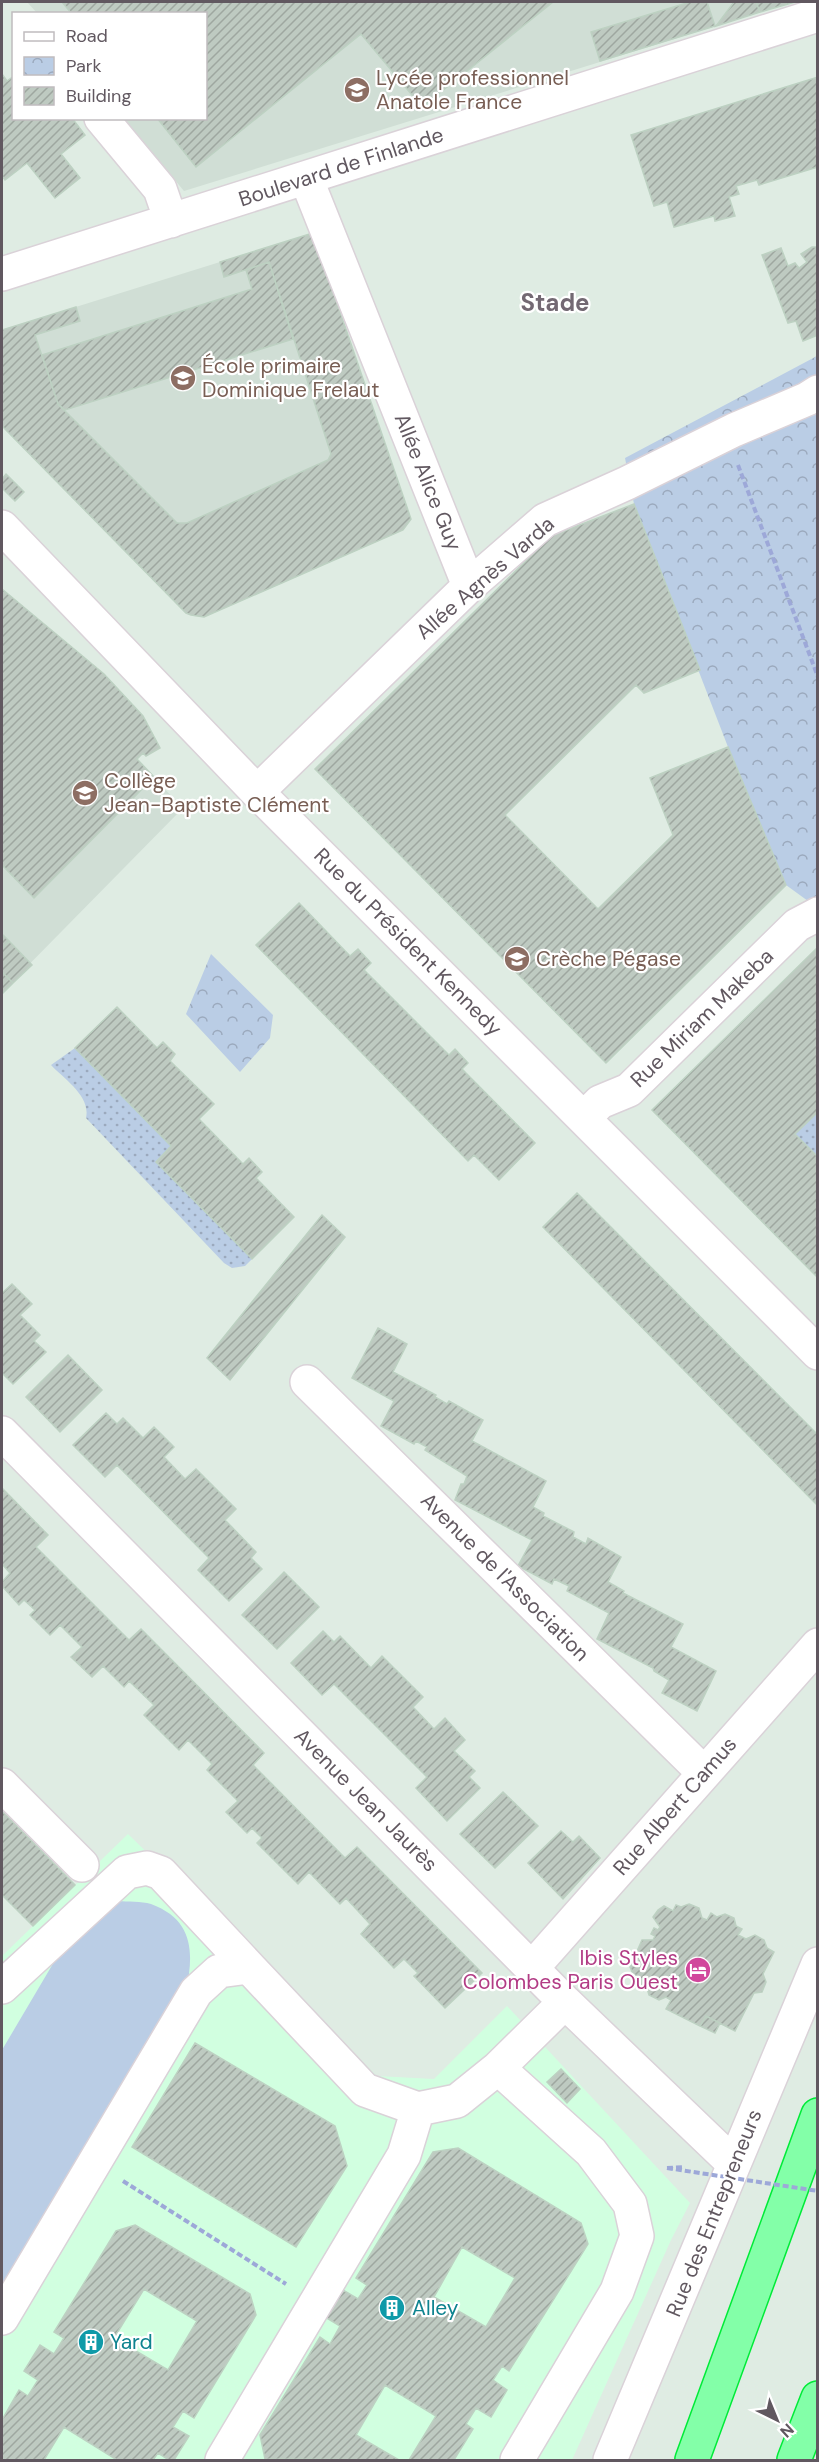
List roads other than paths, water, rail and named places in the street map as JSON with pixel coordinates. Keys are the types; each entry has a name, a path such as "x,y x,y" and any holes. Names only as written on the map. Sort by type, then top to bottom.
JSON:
{"highway":[{"path":"692,2460 818,2115"},
{"path":"794,2460 818,2398"}],"street":[{"name":"Boulevard de Finlande","path":"2,274 818,15"},
{"path":"103,120 160,189 171,221"},
{"name":"Allée Alice Guy","path":"306,178 469,586"},
{"name":"Allée Agnès Varda","path":"256,792 469,586 545,520 818,392"},
{"name":"Rue du Président Kennedy","path":"2,527 256,792 818,1353"},
{"name":"Rue Miriam Makeba","path":"584,1118 600,1102 629,1090 797,925 818,914"},
{"name":"Avenue de l'Association","path":"307,1382 704,1773"},
{"name":"Avenue Jean Jaurès","path":"2,1433 565,2002 734,2164"},
{"name":"Rue Albert Camus","path":"532,1968 818,1645"},
{"path":"2,1785 81,1865"},
{"path":"2,1987 128,1872 147,1868 161,1873 365,2090 418,2109 457,2101 498,2068 565,2002"},
{"name":"Rue des Entrepreneurs","path":"610,2460 818,1964"},
{"path":"2,2318 196,1992 219,1971 249,1967"},
{"path":"498,2068 591,2152 630,2204 637,2236 617,2291 517,2460"},
{"path":"222,2460 404,2156 418,2109"}],"place":[{"name":"Lycée professionnel Anatole France","path":"357,90"},
{"name":"École primaire Dominique Frelaut","path":"183,378"},
{"name":"Collège Jean-Baptiste Clément","path":"85,793"},
{"name":"Crèche Pégase","path":"517,959"},
{"name":"Ibis Styles Colombes Paris Ouest","path":"698,1970"},
{"name":"Alley","path":"392,2308"},
{"name":"Yard","path":"91,2342"}],"district":[{"name":"Stade","path":"555,303"}]}
